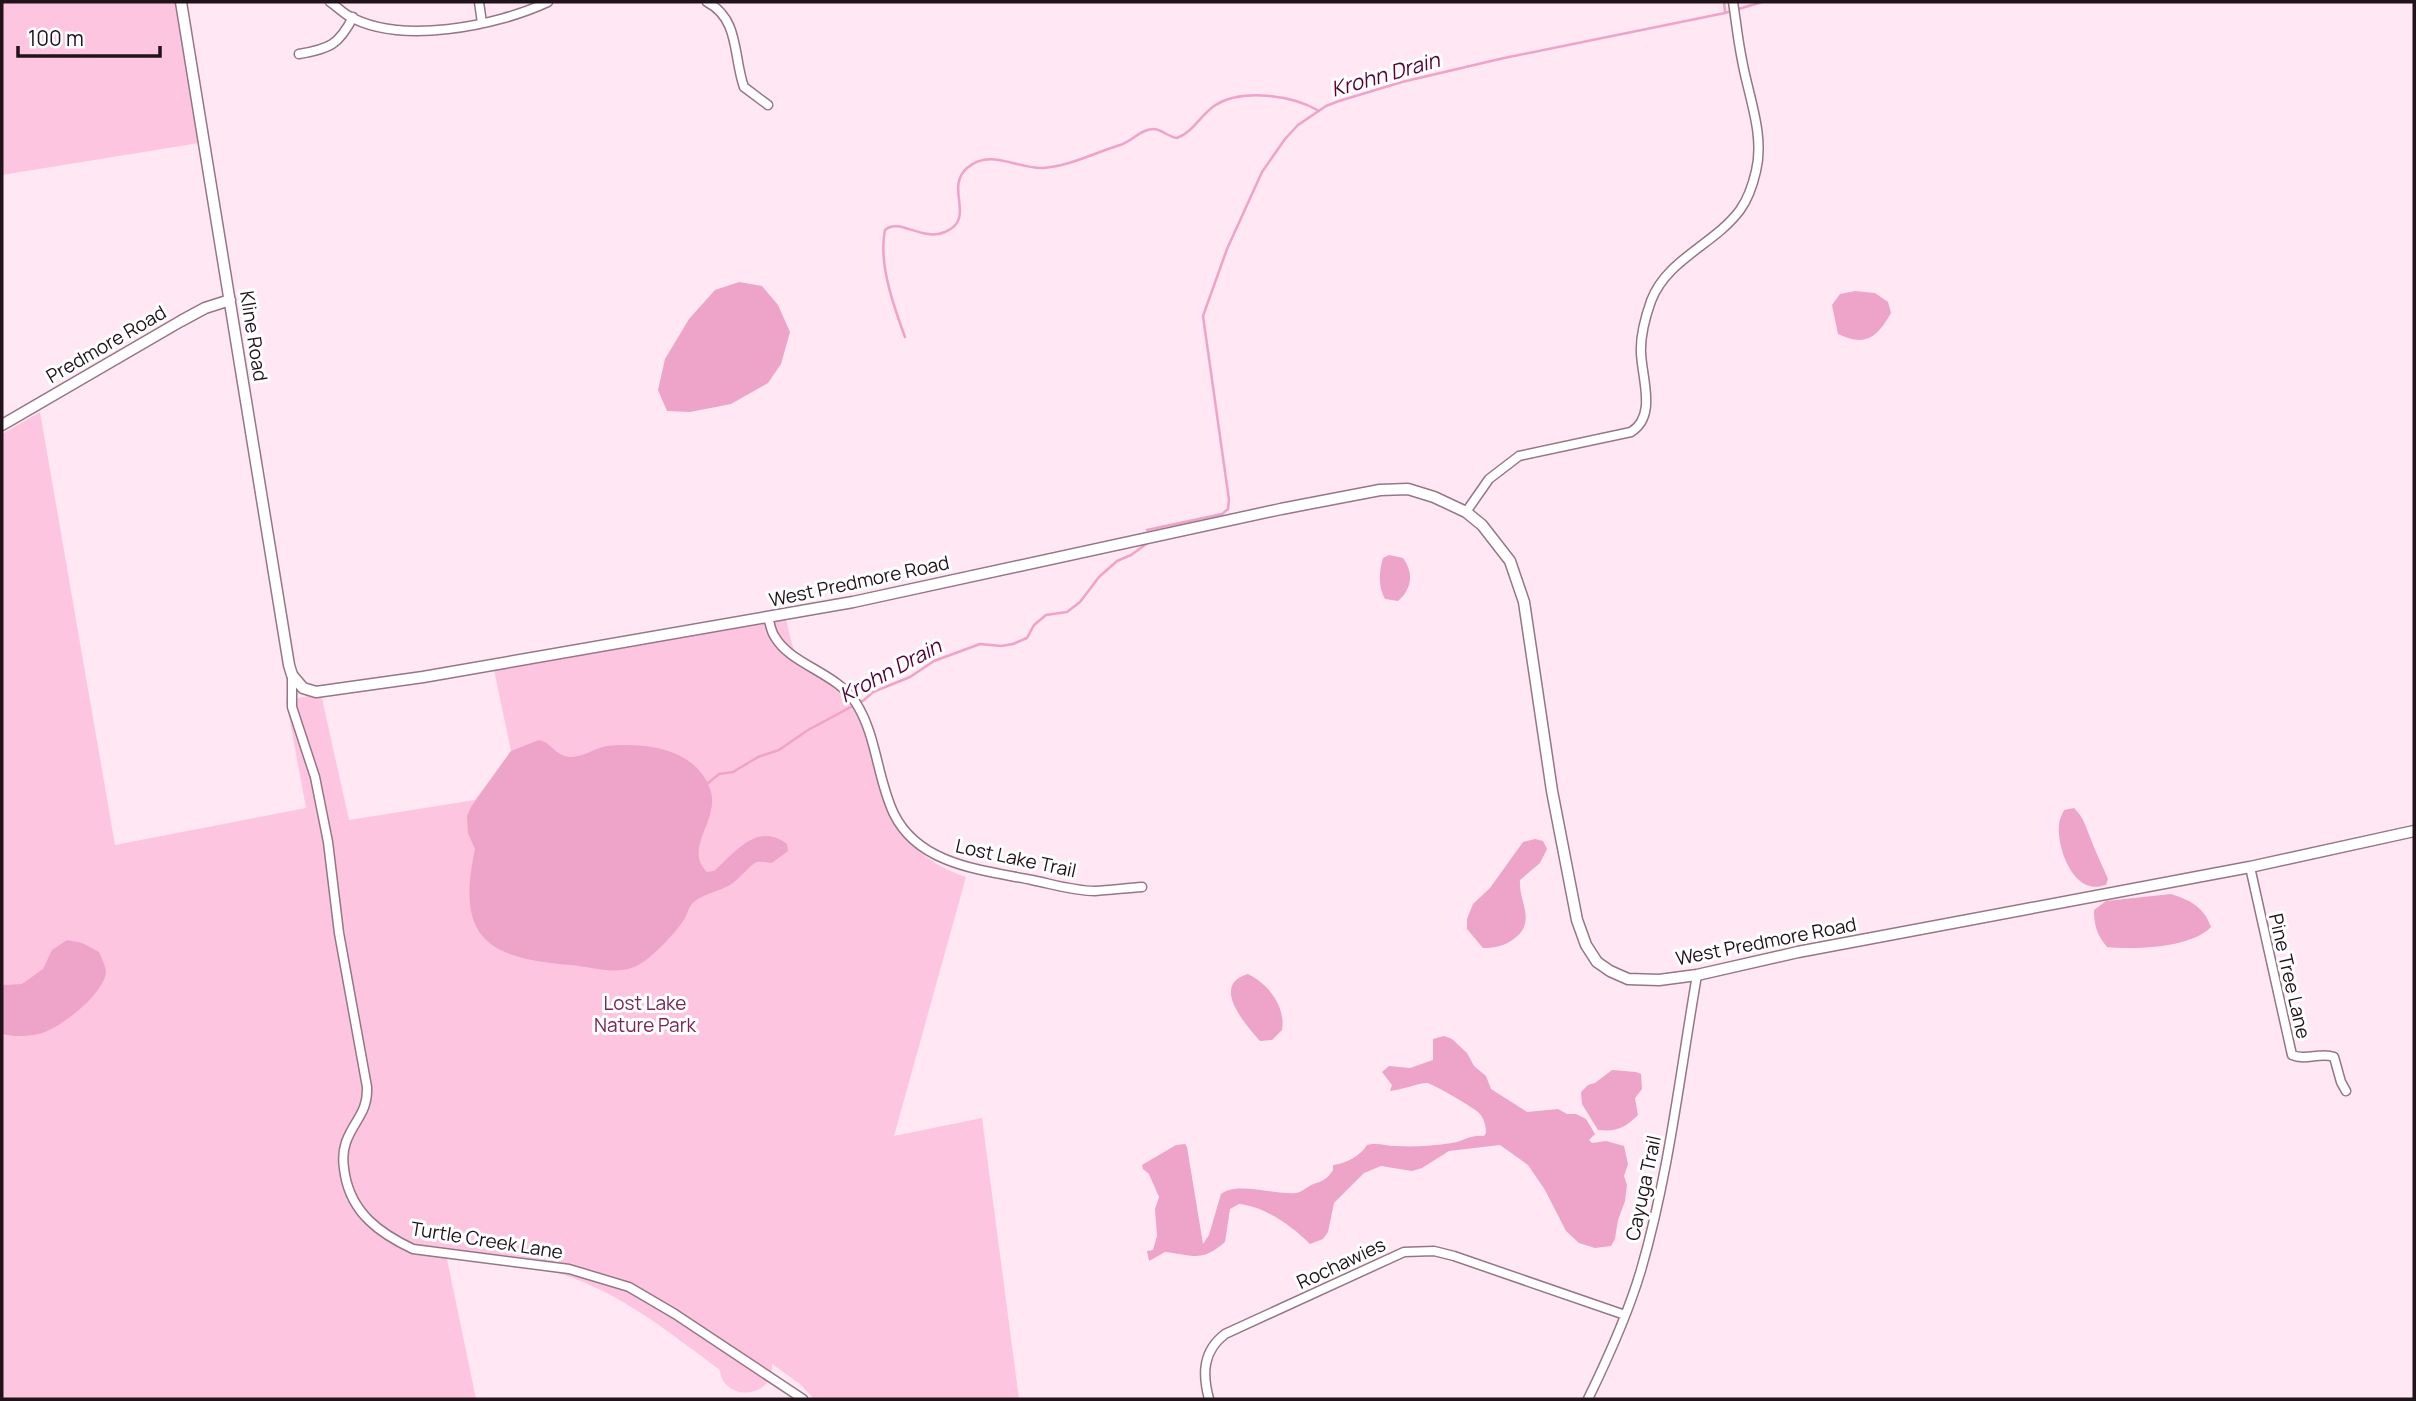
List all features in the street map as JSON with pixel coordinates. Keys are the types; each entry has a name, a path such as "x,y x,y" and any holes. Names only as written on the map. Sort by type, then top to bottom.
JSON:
{"street":[{"name":"Kline Road","path":"181,2 292,675"},
{"path":"330,2 352,17 370,24 416,31 516,16 548,2"},
{"path":"479,2 482,23"},
{"path":"707,2 720,14 734,35 744,87 768,105"},
{"path":"1466,512 1489,479 1519,457 1631,432 1643,422 1646,409 1641,351 1644,319 1654,293 1679,262 1739,211 1746,200 1757,168 1755,122 1733,2"},
{"path":"299,54 327,48 336,43 345,33 352,17"},
{"name":"Predmore Road","path":"2,425 159,333 205,308 230,300"},
{"name":"West Predmore Road","path":"292,675 303,688 323,692 563,654 853,602 1126,541 1380,489 1408,489 1434,497 1466,512 1482,525 1510,561 1524,602 1552,791 1569,884 1586,945 1597,962 1609,971 1628,979 1659,980 1697,975 1787,954 2250,867 2414,831"},
{"name":"Lost Lake Trail","path":"768,617 774,637 790,654 824,673 846,690 856,703 864,718 888,799 903,830 915,842 954,864 1032,880 1093,891 1142,887"},
{"name":"Turtle Creek Lane","path":"292,675 292,707 315,778 328,842 341,947 367,1087 368,1100 364,1112 346,1142 342,1159 354,1203 376,1227 412,1249 569,1269 629,1287 675,1314 803,1399"},
{"name":"Pine Tree Lane","path":"2250,867 2292,1055 2303,1059 2323,1055 2334,1057 2346,1091"},
{"name":"Cayuga Trail","path":"1588,1399 1641,1271 1677,1103 1697,975"},
{"name":"Rochawies","path":"1209,1399 1206,1387 1206,1355 1215,1341 1224,1334 1404,1252 1434,1251 1454,1256 1625,1315"}],"green space":[{"path":"2,2 178,2 199,143 2,175"},
{"name":"Lost Lake Nature Park","path":"40,412 115,845 306,808 286,700 321,694 349,820 475,800 511,751 494,670 786,619 798,658 816,675 847,696 859,711 884,790 900,827 925,856 966,877 894,1136 982,1118 1019,1399 814,1399 800,1384 772,1364 765,1385 748,1392 738,1391 723,1380 720,1370 665,1329 586,1283 521,1265 447,1259 476,1399 2,1399 2,434"}],"shaded area":[{"path":"739,282 762,286 778,305 790,332 781,364 768,383 731,404 690,412 667,411 658,390 665,359 689,319 715,290"},
{"path":"1855,291 1875,293 1888,302 1891,313 1881,329 1863,340 1838,334 1832,305 1840,294"},
{"path":"1389,555 1403,558 1409,569 1409,586 1398,601 1385,599 1381,589 1383,558"},
{"path":"539,740 557,752 571,757 607,746 653,747 682,757 695,766 711,792 712,803 699,853 707,872 714,871 738,848 756,838 776,838 787,844 788,851 772,863 755,863 733,883 695,901 668,939 634,967 610,970 542,962 498,949 484,938 475,923 470,904 470,879 475,849 468,833 467,816 511,751"},
{"path":"2074,808 2084,822 2108,879 2106,885 2094,887 2083,883 2070,870 2066,861 2060,842 2059,823 2064,810"},
{"path":"1535,839 1543,841 1547,849 1540,863 1520,880 1525,925 1515,938 1507,943 1483,948 1467,929 1467,919 1473,904 1490,888 1523,842"},
{"path":"2171,894 2195,905 2211,927 2190,939 2162,946 2107,947 2097,930 2094,910 2106,901"},
{"path":"67,940 82,943 99,952 106,972 98,990 72,1016 45,1032 23,1036 2,1034 2,985 22,984 43,969 52,950"},
{"path":"1248,974 1269,990 1278,1004 1283,1021 1282,1030 1272,1040 1260,1041 1234,1006 1232,987 1237,979"},
{"path":"1444,1036 1452,1039 1467,1053 1474,1066 1486,1076 1491,1089 1527,1112 1558,1109 1567,1114 1576,1114 1586,1119 1595,1134 1589,1140 1592,1143 1606,1141 1624,1146 1628,1164 1624,1176 1627,1185 1625,1201 1611,1246 1595,1248 1579,1243 1566,1231 1545,1190 1528,1165 1500,1145 1449,1151 1422,1168 1412,1171 1381,1166 1364,1173 1334,1203 1328,1232 1323,1239 1310,1244 1278,1218 1239,1204 1230,1209 1225,1242 1217,1249 1196,1256 1165,1252 1149,1261 1147,1251 1153,1250 1157,1236 1155,1209 1159,1197 1142,1165 1176,1145 1185,1144 1187,1147 1203,1244 1209,1235 1221,1194 1228,1190 1246,1188 1296,1193 1324,1180 1333,1170 1333,1165 1353,1158 1367,1145 1430,1146 1484,1136 1486,1130 1482,1117 1463,1102 1427,1083 1390,1091 1392,1085 1382,1072 1389,1066 1410,1068 1433,1060 1433,1039"},
{"path":"1612,1070 1641,1074 1642,1089 1635,1098 1638,1115 1620,1128 1598,1130 1582,1104 1581,1092"}],"waterway":[{"path":"1724,2 1725,12"},
{"name":"Krohn Drain","path":"1147,530 1222,514 1228,509 1229,500 1203,316 1227,249 1262,172 1298,125 1326,106 1402,82 1504,58 1725,13 1762,2"},
{"path":"905,337 885,270 885,230 897,226 936,234 954,226 959,219 958,185 961,176 976,162 994,159 1033,167 1053,167 1120,145 1149,130 1156,129 1177,138 1188,132 1214,106 1238,97 1252,95 1281,98 1308,105 1319,111"},
{"name":"Krohn Drain","path":"708,783 719,774 733,772 758,757 779,750 873,692 910,677 934,661 980,644 1001,646 1027,638 1034,625 1046,615 1067,612 1080,602 1099,577 1117,561 1149,542"}]}
